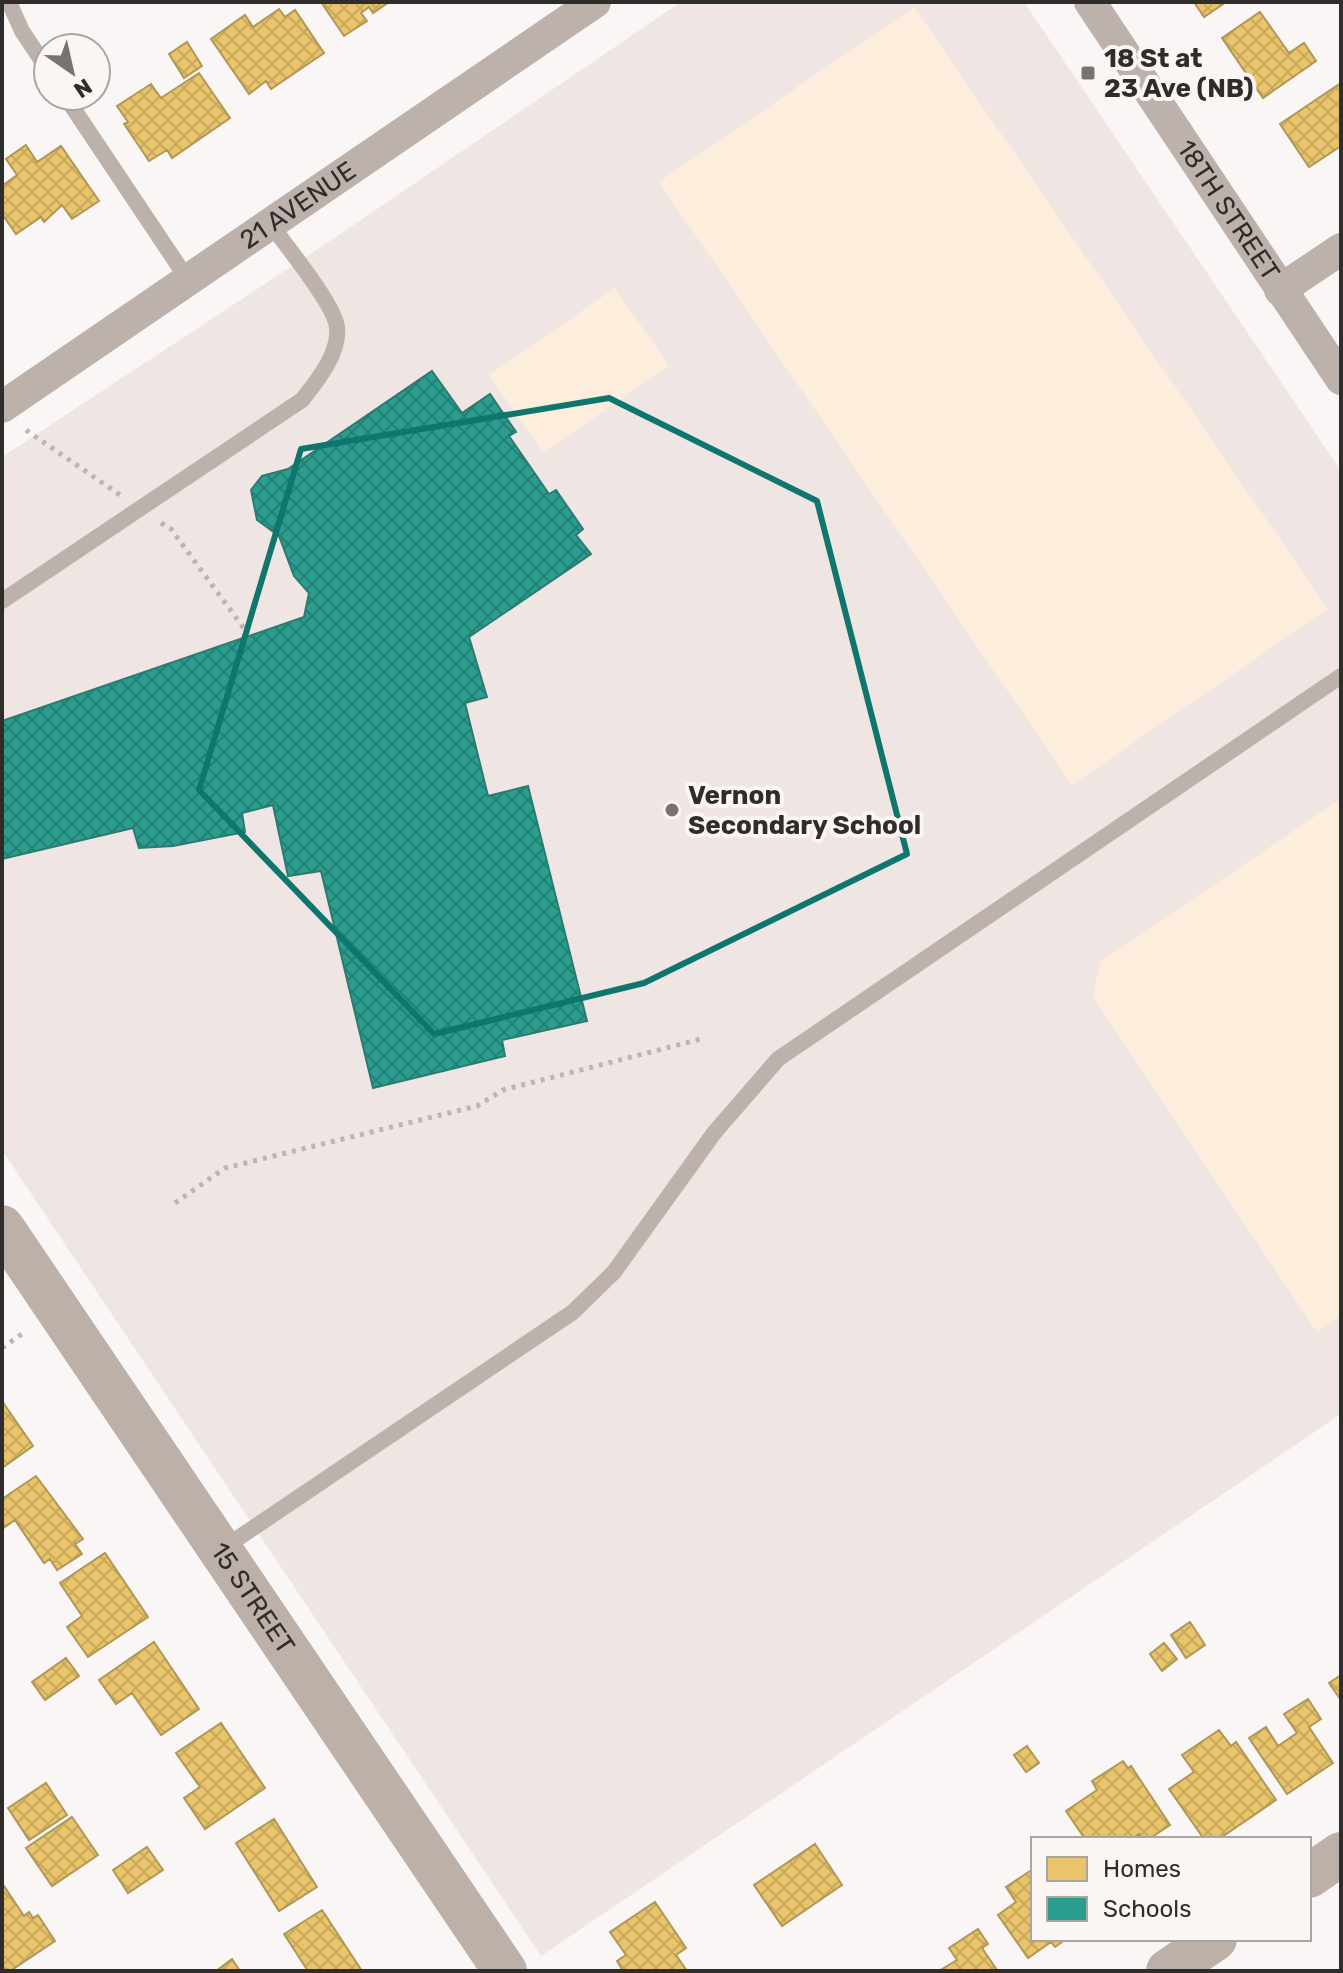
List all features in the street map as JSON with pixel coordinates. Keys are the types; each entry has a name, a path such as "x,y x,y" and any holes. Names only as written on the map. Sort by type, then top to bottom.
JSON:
{"street":[{"name":"21 AVENUE","path":"2,407 272,226 595,2"},
{"name":"18TH STREET","path":"1090,2 1341,379"},
{"path":"1280,290 1341,249"},
{"name":"15 STREET","path":"2,1227 505,1971"},
{"path":"1311,1875 1341,1854"},
{"path":"1172,1970 1212,1941"}],"lane":[{"path":"9,2 32,46"},
{"path":"76,112 188,280"},
{"path":"2,601 302,400 327,368 337,327 321,296 272,226"},
{"path":"221,1550 573,1312 614,1272 714,1133 778,1059 1341,676"}],"path":[{"path":"175,1203 225,1168 477,1106 503,1090 701,1039"},
{"path":"2,1348 22,1334"}],"highlighted area":[{"path":"609,398 817,501 907,854 644,983 434,1034 199,790 301,449"}],"shaded area":[{"name":"Vernon Secondary School","path":"681,2 1024,2 1341,471 1341,1414 541,1956 2,1150 2,457 330,241"},
{"path":"914,7 1328,609 1072,785 659,182"},
{"path":"615,288 669,366 543,453 489,375"},
{"path":"1341,799 1341,1316 1317,1332 1093,997 1100,961"}],"building: Homes":[{"path":"321,2 389,2 373,13 369,7 361,13 367,21 344,36"},
{"path":"1194,2 1226,2 1204,17"},
{"path":"279,9 285,17 295,10 324,53 271,89 266,81 249,94 211,39 245,15 253,27"},
{"path":"1260,12 1289,53 1304,43 1316,61 1263,98 1222,38"},
{"path":"187,42 202,66 184,78 169,54"},
{"path":"199,73 230,118 172,158 167,150 149,161 124,124 128,122 117,106 151,84 161,98"},
{"path":"1341,83 1341,146 1309,167 1280,124"},
{"path":"26,145 37,162 61,146 99,201 72,219 62,205 44,222 41,217 16,234 2,214 2,186 17,175 6,159"},
{"path":"2,1401 33,1446 2,1468"},
{"path":"36,1476 83,1539 75,1544 82,1554 57,1570 50,1559 44,1563 15,1520 2,1529 2,1499"},
{"path":"105,1553 148,1617 88,1657 67,1627 82,1616 60,1583"},
{"path":"1190,1622 1205,1645 1186,1658 1171,1635"},
{"path":"154,1642 199,1709 161,1735 132,1693 116,1704 99,1680"},
{"path":"1164,1643 1177,1659 1162,1671 1150,1654"},
{"path":"66,1658 79,1676 45,1700 32,1682"},
{"path":"1341,1675 1341,1700 1329,1683"},
{"path":"1308,1699 1321,1719 1309,1727 1333,1763 1287,1794 1249,1738 1266,1727 1278,1746 1297,1733 1284,1714"},
{"path":"221,1723 265,1788 205,1829 184,1798 200,1787 176,1753"},
{"path":"1219,1730 1231,1746 1236,1742 1276,1800 1222,1837 1203,1837 1169,1789 1194,1772 1182,1755"},
{"path":"1027,1746 1039,1763 1026,1772 1014,1755"},
{"path":"1123,1761 1128,1768 1131,1766 1170,1825 1152,1837 1141,1837 1139,1834 1135,1837 1084,1837 1066,1811 1097,1790 1092,1781"},
{"path":"46,1783 67,1815 29,1840 8,1808"},
{"path":"72,1817 98,1855 52,1886 26,1848"},
{"path":"274,1819 317,1887 279,1911 236,1843"},
{"path":"815,1844 842,1885 782,1926 754,1885"},
{"path":"147,1847 163,1870 128,1893 113,1870"},
{"path":"1031,1870 1031,1941 1063,1941 1055,1947 1051,1942 1028,1958 998,1915 1016,1902 1006,1887"},
{"path":"2,1883 24,1916 29,1912 33,1918 38,1915 55,1941 10,1971 2,1967"},
{"path":"655,1902 686,1948 676,1955 687,1971 623,1971 617,1961 626,1955 610,1932"},
{"path":"322,1910 362,1971 308,1971 284,1934"},
{"path":"978,1929 988,1944 982,1948 997,1970 939,1971 957,1960 949,1948"},
{"path":"232,1959 240,1971 216,1971"}],"building: Schools":[{"path":"432,371 462,413 490,394 516,432 509,436 549,494 556,490 583,529 576,535 591,554 469,637 487,697 465,703 488,796 528,786 587,1021 502,1040 505,1056 373,1088 321,871 288,876 273,805 242,813 245,832 173,846 139,848 133,828 2,859 2,721 304,617 309,593 294,576 279,536 257,520 251,490 262,476 288,469"}],"place":[{"name":"18 St at 23 Ave (NB)","path":"1088,73"},
{"name":"Vernon Secondary School","path":"672,810"}]}
